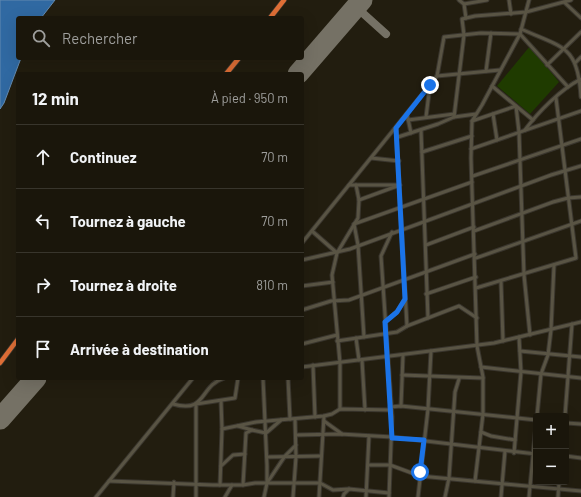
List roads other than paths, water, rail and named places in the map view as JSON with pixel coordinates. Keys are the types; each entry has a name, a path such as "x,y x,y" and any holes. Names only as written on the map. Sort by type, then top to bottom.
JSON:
{"highway":[{"path":"272,16 284,0"},
{"path":"228,72 237,60"},
{"path":"0,362 16,342"}],"street":[{"path":"459,0 464,4 466,18"},
{"path":"464,4 487,0"},
{"path":"509,0 510,14"},
{"path":"475,480 483,414 483,378 477,346 476,254 472,182 472,121 520,34 529,0"},
{"path":"454,115 464,35 461,20 466,18 526,12 571,0"},
{"path":"566,1 581,18"},
{"path":"521,29 564,48 575,63 580,79 581,97"},
{"path":"547,64 581,32"},
{"path":"486,71 491,33"},
{"path":"304,241 437,76 444,37 491,33 520,34 568,87"},
{"path":"575,63 581,57"},
{"path":"437,76 500,70"},
{"path":"525,130 533,120 556,98 580,79"},
{"path":"426,117 430,85"},
{"path":"492,86 533,120"},
{"path":"476,288 501,282 576,258 556,98"},
{"path":"472,121 516,106"},
{"path":"516,106 519,132 524,275 530,335"},
{"path":"472,149 581,111"},
{"path":"407,114 411,133"},
{"path":"408,120 426,117 476,114"},
{"path":"493,114 496,140"},
{"path":"398,137 421,130 454,115"},
{"path":"396,128 398,137 400,206 407,326"},
{"path":"421,130 426,245 425,272 428,318"},
{"path":"422,152 472,136"},
{"path":"473,176 581,139"},
{"path":"371,158 399,161"},
{"path":"304,260 337,252 358,245 581,166"},
{"path":"354,224 400,206 423,200 472,182"},
{"path":"349,185 400,185"},
{"path":"340,409 340,363 337,341 336,300 332,271 337,252 359,213 359,200 356,185"},
{"path":"359,200 400,185"},
{"path":"474,231 568,198 581,197"},
{"path":"476,258 571,224 581,222"},
{"path":"354,224 358,245 364,336"},
{"path":"426,245 474,227"},
{"path":"312,231 337,252"},
{"path":"109,481 174,482 220,485 320,483 333,490 349,489 389,495 392,438 381,256 392,232"},
{"path":"304,309 336,300 346,301 476,254"},
{"path":"537,413 541,374 548,355 551,330 554,265"},
{"path":"426,294 476,277"},
{"path":"304,286 333,282"},
{"path":"501,282 504,341"},
{"path":"385,322 397,312 405,299"},
{"path":"337,341 398,331 407,326 461,306 477,318"},
{"path":"304,367 477,346 581,322"},
{"path":"565,413 572,324"},
{"path":"304,343 337,335"},
{"path":"514,453 521,372 519,337"},
{"path":"356,338 360,360 365,410"},
{"path":"418,497 428,409 431,351"},
{"path":"520,351 548,355 581,357"},
{"path":"401,406 403,355"},
{"path":"313,366 315,417"},
{"path":"481,367 581,378"},
{"path":"402,375 459,379 483,378"},
{"path":"446,497 449,478 455,392 459,379"},
{"path":"96,497 191,380"},
{"path":"196,404 201,401 206,391 220,380"},
{"path":"173,404 180,406 235,398 238,380"},
{"path":"263,380 267,483"},
{"path":"288,380 292,419 296,435 293,497"},
{"path":"220,485 222,429 221,401"},
{"path":"196,404 196,497"},
{"path":"222,429 265,421 324,416 332,414 340,409 365,410 401,406 533,420"},
{"path":"320,497 324,416"},
{"path":"266,433 281,420"},
{"path":"324,421 342,434"},
{"path":"569,423 581,424"},
{"path":"237,426 266,433"},
{"path":"243,485 246,433 252,430"},
{"path":"481,432 491,436 515,440"},
{"path":"296,435 342,434 424,440 514,453 533,454"},
{"path":"366,497 369,436"},
{"path":"263,496 267,483 285,456 296,445"},
{"path":"501,497 505,451"},
{"path":"221,466 233,455 245,454"},
{"path":"267,457 321,456"},
{"path":"569,456 581,458"},
{"path":"368,465 390,465 420,476 581,491"},
{"path":"529,497 533,467"},
{"path":"174,482 174,497"},
{"path":"225,497 232,485"},
{"path":"558,497 559,485"},
{"path":"343,497 349,489"}],"water":[{"path":"0,0 55,0 43,16 16,16 16,60 20,60 4,103 0,109"}]}
